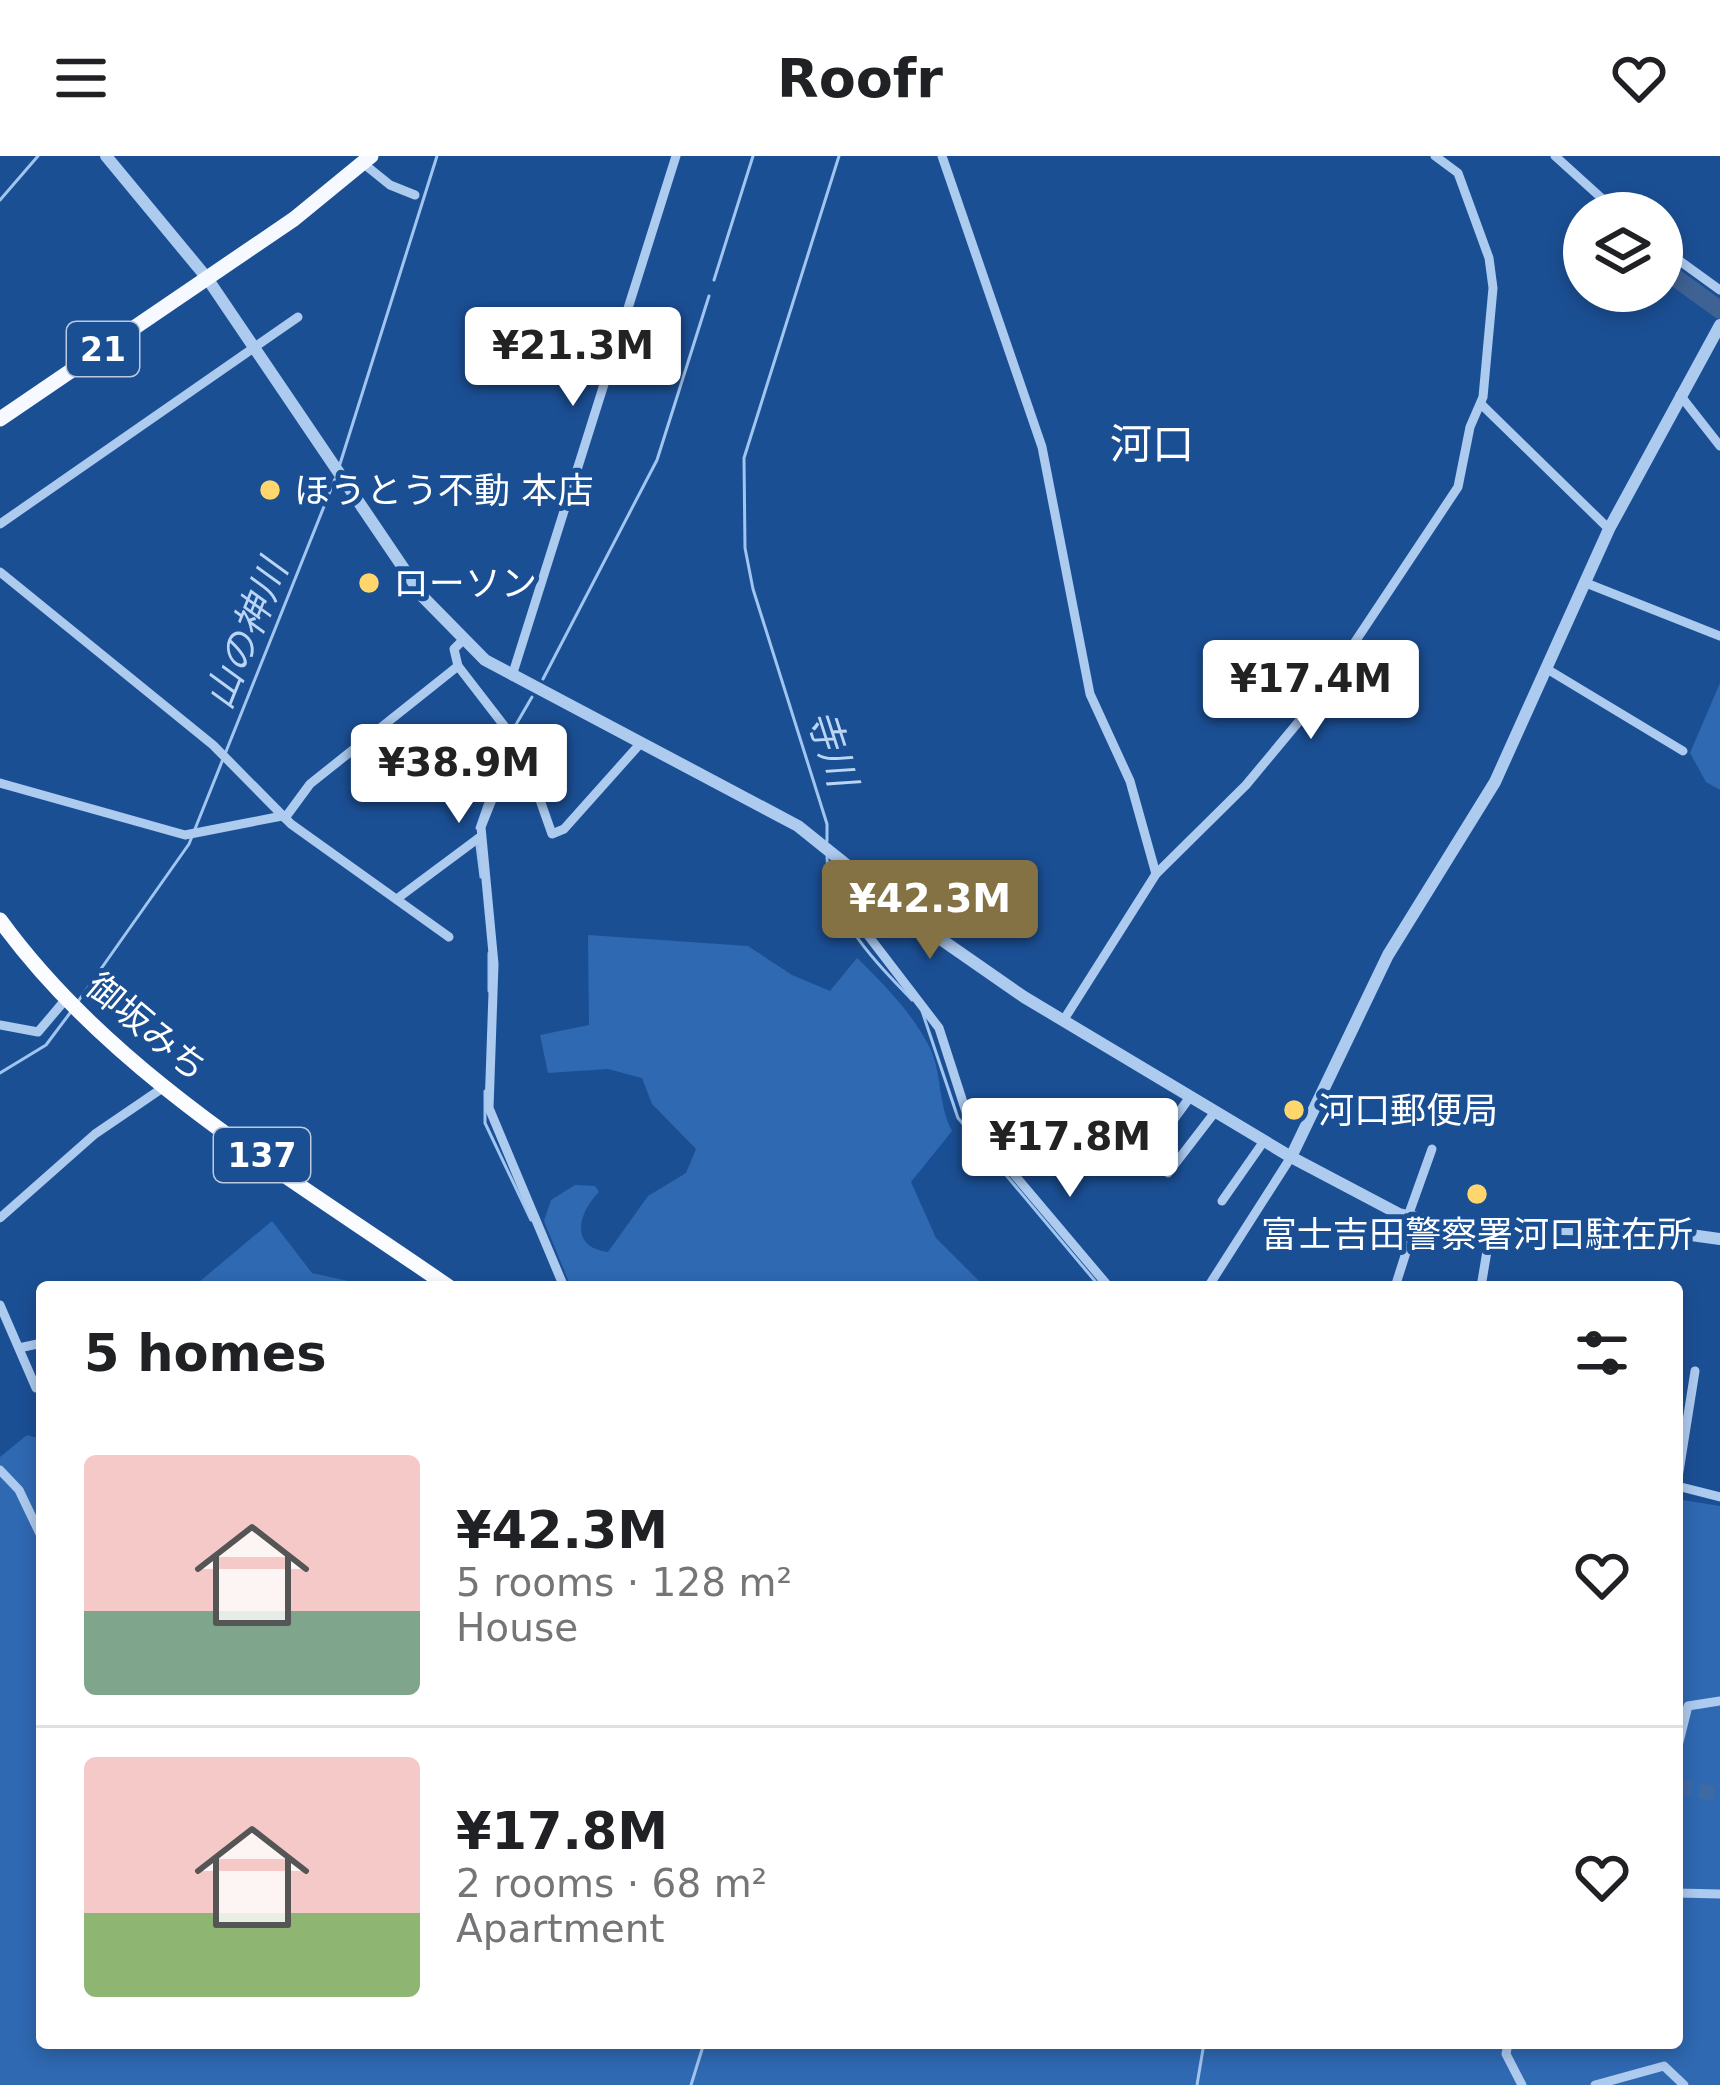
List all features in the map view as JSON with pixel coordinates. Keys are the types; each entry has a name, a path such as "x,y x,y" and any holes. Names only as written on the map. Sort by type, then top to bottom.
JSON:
{"highway":[{"name":"御坂みち","path":"0,920 73,1006 165,1086 441,1281"}],"main road":[{"name":"21","path":"0,419 207,278 368,160"}],"street":[{"path":"106,156 207,278 423,598 462,641 512,676 828,847 960,954 1063,1022 1292,1157 1413,1217 1491,1227 1662,1231 1720,1239"},
{"path":"512,676 676,156"},
{"path":"942,156 1042,447 1090,694 1130,781 1156,874"},
{"path":"1063,1022 1156,874 1246,785 1316,702 1458,487 1470,427 1482,405 1493,288 1490,259 1458,173 1435,156"},
{"path":"1555,156 1595,192"},
{"path":"368,160 390,185 415,195"},
{"path":"1683,263 1720,290"},
{"path":"0,524 298,317"},
{"path":"1212,1281 1292,1157 1388,955 1496,782 1610,529 1720,325"},
{"path":"1680,395 1720,446"},
{"path":"1482,405 1610,529"},
{"path":"0,572 215,746 284,817 449,938"},
{"path":"1586,583 1720,636"},
{"path":"462,641 454,649 458,666 530,765 552,833 578,815 639,745"},
{"path":"0,783 184,835 199,836 284,817 310,784 458,666"},
{"path":"1546,669 1683,751"},
{"path":"515,742 480,837 494,964 490,1116 561,1281"},
{"path":"398,898 480,837"},
{"path":"878,888 854,917 939,1028 969,1121 1104,1281"},
{"path":"0,1025 38,1032 73,1006"},
{"path":"0,1217 95,1134 165,1086"},
{"path":"1142,1163 1190,1097"},
{"path":"1168,1173 1215,1112"},
{"path":"1222,1201 1264,1141"},
{"path":"1397,1281 1432,1149"},
{"path":"1482,1281 1491,1227"},
{"path":"0,1305 36,1388"},
{"path":"20,1348 36,1344"},
{"path":"30,1373 36,1371"},
{"path":"1683,1447 1695,1371"},
{"path":"0,1470 19,1490 36,1525"},
{"path":"1683,1487 1720,1497"},
{"path":"1683,1726 1688,1706 1720,1701"},
{"path":"1683,1893 1720,1894"},
{"path":"1507,2049 1522,2085"},
{"path":"1595,2085 1664,2066 1684,2085"}],"shaded area":[{"path":"1720,683 1720,790 1706,782 1690,753"},
{"path":"588,935 748,946 792,975 830,991 857,958 907,1011 930,1048 952,1131 911,1182 936,1238 979,1281 569,1281 544,1221 551,1200 575,1185 595,1186 599,1192 582,1219 582,1236 596,1249 608,1252 648,1196 686,1173 696,1149 652,1104 642,1078 608,1069 548,1073 540,1035 589,1025"},
{"path":"272,1221 312,1273 348,1281 200,1281"},
{"path":"27,1435 36,1437 36,2049 1683,2049 1683,1500 1720,1506 1720,2085 0,2085 0,1457"}],"waterway":[{"path":"0,200 38,156"},
{"name":"山の神川","path":"340,464 437,156"},
{"path":"714,280 753,156"},
{"name":"寺川","path":"827,841 827,824 753,589 745,548 744,458 839,156"},
{"path":"1683,283 1720,310"},
{"path":"543,679 657,460 709,296"},
{"name":"山の神川","path":"79,1000 189,844 335,479"},
{"path":"514,728 532,697"},
{"path":"477,828 507,741"},
{"path":"477,845 481,877"},
{"name":"寺川","path":"827,857 829,878 844,917 912,1000"},
{"path":"489,953 489,991"},
{"name":"寺川","path":"922,1011 958,1118 1095,1281"},
{"name":"山の神川","path":"0,1073 46,1045 70,1013"},
{"path":"485,1091 485,1123 531,1220"},
{"path":"691,2085 702,2049"},
{"name":"寺川","path":"1197,2085 1203,2049"}],"tunnel":[{"path":"1683,1787 1720,1795"}],"place":[{"name":"ほうとう不動 本店","path":"270,490"},
{"name":"ローソン","path":"369,583"},
{"name":"河口郵便局","path":"1294,1110"},
{"name":"富士吉田警察署河口駐在所","path":"1477,1194"}],"district":[{"name":"河口","path":"1152,444"}]}
